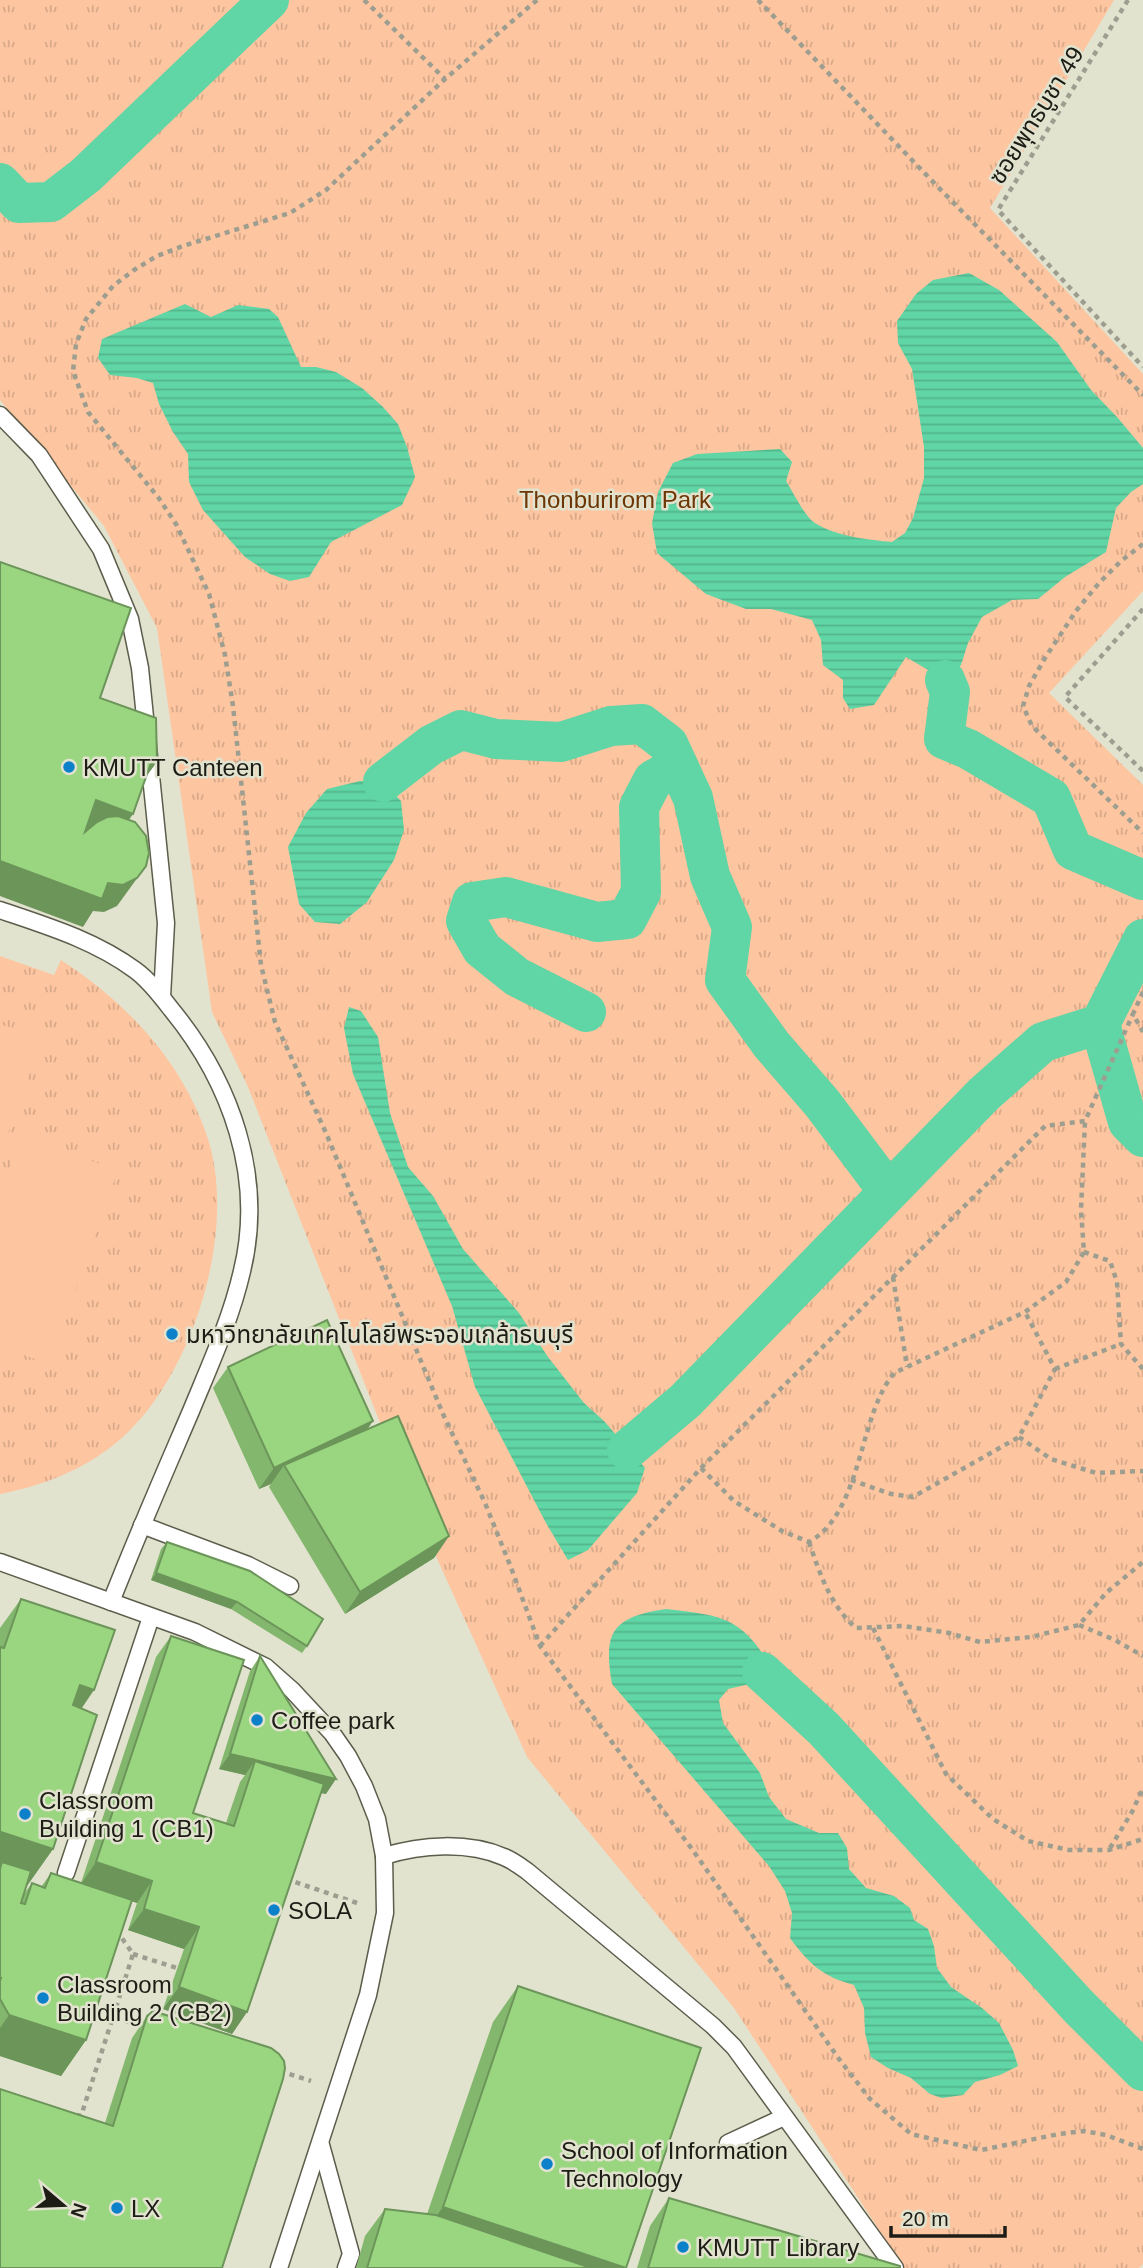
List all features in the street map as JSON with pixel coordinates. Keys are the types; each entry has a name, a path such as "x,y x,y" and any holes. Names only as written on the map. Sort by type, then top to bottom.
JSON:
{"lane":[{"path":"0,415 38,455 101,549 130,619 140,668 166,923 162,997"},
{"path":"0,910 81,938 137,971 162,997 188,1030 225,1093 235,1118 247,1177 249,1210 243,1268 236,1296 111,1602"},
{"path":"142,1525 248,1565 290,1586"},
{"path":"0,1562 195,1632 266,1667 292,1690 332,1733 364,1786 377,1819 384,1856 384,1913 368,1995 279,2268"},
{"path":"66,1873 151,1616"},
{"path":"384,1856 405,1850 449,1846 477,1849 503,1857 527,1871 713,2026 734,2047 895,2268"},
{"path":"728,2143 784,2118"},
{"path":"321,2145 351,2254 346,2268"}],"path":[{"path":"364,0 445,79"},
{"path":"537,0 445,79 326,190 290,213 157,256 113,286 86,319 76,344 73,371 88,412 158,498 181,534 209,594 225,655 233,706 261,965 275,1022 326,1133 443,1414 485,1503 540,1646 692,1849 839,2059 870,2099 911,2134 981,2150 1084,2131 1106,2135 1143,2150"},
{"path":"758,0 1143,395"},
{"name":"ซอยพุทธบูชา 49","path":"1128,0 998,210 1143,367"},
{"path":"1143,544 1121,561 1076,611 1029,686 1023,706 1032,726 1143,833"},
{"path":"1143,609 1065,697 1143,771"},
{"path":"809,1542 821,1535 839,1513 882,1391 894,1373 1025,1312 1066,1282 1084,1252 1081,1210 1085,1121 1143,992"},
{"path":"1133,1014 1143,1032"},
{"path":"540,1646 701,1468 1045,1126 1085,1121"},
{"path":"1084,1252 1110,1261 1116,1282 1121,1344 1143,1369"},
{"path":"893,1276 907,1367"},
{"path":"1025,1312 1055,1369"},
{"path":"851,1479 891,1494 913,1497 1019,1437 1055,1369 1121,1344"},
{"path":"1019,1437 1051,1459 1096,1473 1143,1471"},
{"path":"701,1468 734,1501 782,1531 809,1542 821,1578 842,1616 856,1628 903,1626 949,1633 980,1642 1031,1637 1079,1625 1106,1594 1143,1562"},
{"path":"1079,1625 1115,1640 1143,1656"},
{"path":"873,1628 946,1774 993,1819 1028,1841 1069,1850 1109,1850 1143,1839"},
{"path":"1109,1850 1143,1788"},
{"path":"284,1878 384,1913"},
{"path":"117,1931 133,1954 177,1968"},
{"path":"69,2112 81,2116 133,1954"},
{"path":"113,2017 153,2029"},
{"path":"272,2068 338,2090"}],"green space":[{"name":"Thonburirom Park","path":"0,0 1114,0 990,208 1143,374 1143,591 1049,693 1143,785 1143,2264 1139,2268 904,2268 734,2008 527,1757 410,1499 248,1087 212,1012 157,628 104,526 0,400"},
{"path":"0,956 54,975 61,960 108,995 149,1036 183,1083 207,1136 215,1174 217,1215 212,1258 202,1302 187,1343 167,1382 143,1416 116,1443 76,1469 0,1494"},
{"path":"0,1024 42,1039 0,1156"},
{"path":"21,1137 118,1170 50,1364 0,1347 0,1197"}],"shaded area":[{"path":"969,273 999,290 1057,342 1091,390 1143,448 1143,484 1116,508 1106,552 1065,577 1038,599 1012,600 982,617 968,643 961,665 945,680 906,657 874,705 850,709 843,698 843,680 823,665 821,640 812,620 771,609 746,609 706,594 657,553 652,523 658,492 673,463 697,454 780,449 792,462 786,481 803,510 815,523 863,539 892,542 905,533 913,518 924,478 924,447 912,369 898,343 897,321 916,294 933,280"},
{"path":"185,304 211,317 238,305 269,309 278,317 301,367 316,367 336,372 362,388 398,424 415,477 402,505 331,542 309,577 290,581 270,574 245,557 203,510 189,482 188,454 159,404 153,383 110,375 98,358 102,339"},
{"path":"360,781 383,782 401,801 404,830 394,860 367,902 340,924 315,922 299,904 288,847 306,813 327,789"},
{"path":"349,1007 361,1011 378,1037 390,1113 408,1167 433,1196 463,1249 519,1313 548,1357 584,1403 604,1421 645,1468 637,1493 588,1550 568,1560 475,1387 452,1306 353,1074 344,1028"},
{"path":"666,1609 699,1613 725,1620 737,1626 758,1646 768,1662 754,1683 728,1689 719,1700 723,1723 760,1773 769,1797 786,1819 819,1833 838,1833 847,1848 849,1869 866,1888 894,1896 910,1908 914,1920 928,1929 937,1968 951,1987 999,2023 1018,2066 1000,2075 975,2082 963,2095 942,2098 930,2094 911,2078 871,2057 865,2033 864,2008 854,1985 825,1973 797,1947 790,1938 792,1913 785,1891 769,1866 612,1684 609,1651 615,1630 634,1617"}],"building":[{"name":"KMUTT Canteen","path":"0,562 131,608 100,698 156,718 157,762 152,760 133,814 96,800 85,832 107,817 118,816 135,822 146,836 149,853 146,866 137,878 123,885 108,883 102,899 0,861"},
{"path":"327,1320 373,1421 274,1468 228,1367"},
{"path":"398,1416 449,1536 360,1592 284,1465"},
{"path":"167,1542 250,1571 323,1619 307,1646 237,1602 156,1573"},
{"name":"Classroom Building 1 (CB1)","path":"21,1599 115,1630 94,1690 80,1685 73,1705 97,1715 53,1849 1,1832 0,1836 0,1647 4,1648"},
{"path":"171,1636 244,1660 193,1813 234,1826 255,1761 324,1784 247,2012 179,1987 199,1927 144,1909 152,1881 96,1862"},
{"name":"Coffee park","path":"260,1656 336,1779 230,1754"},
{"path":"2,1862 31,1871 21,1903 25,1904 32,1883 45,1888 51,1873 132,1900 86,2040 9,2015 0,1999"},
{"name":"School of Information Technology","path":"518,1986 701,2048 626,2268 443,2207"},
{"name":"LX","path":"153,2011 271,2048 284,2061 283,2079 222,2268 0,2268 0,2089 113,2126 147,2016"},
{"path":"669,2198 900,2266 900,2268 648,2268"},
{"path":"385,2209 436,2215 591,2268 367,2268"}],"waterway":[{"path":"0,183 19,203 51,202 86,175 269,0"},
{"path":"945,680 950,692 944,739 968,749 1051,798 1073,850 1143,880"},
{"path":"383,782 431,745 461,730 496,739 561,742 611,726 642,724 668,744 693,798 710,876 732,927 725,980 771,1044 822,1103 888,1191"},
{"path":"586,1012 517,977 482,949 466,921 472,902 506,897 597,922 627,919 641,892 639,807 653,780 678,766"},
{"path":"1143,939 1100,1024 1128,1122 1143,1137"},
{"path":"627,1450 685,1401 984,1094 1043,1042 1100,1024"},
{"path":"762,1672 824,1729 1079,2007 1143,2071"}],"place":[{"name":"KMUTT Canteen","path":"69,767"},
{"name":"มหาวิทยาลัยเทคโนโลยีพระจอมเกล้าธนบุรี","path":"172,1334"},
{"name":"Coffee park","path":"257,1720"},
{"name":"Classroom Building 1 (CB1)","path":"25,1814"},
{"name":"SOLA","path":"274,1910"},
{"name":"Classroom Building 2 (CB2)","path":"43,1998"},
{"name":"School of Information Technology","path":"547,2164"},
{"name":"LX","path":"117,2208"},
{"name":"KMUTT Library","path":"683,2247"}]}
